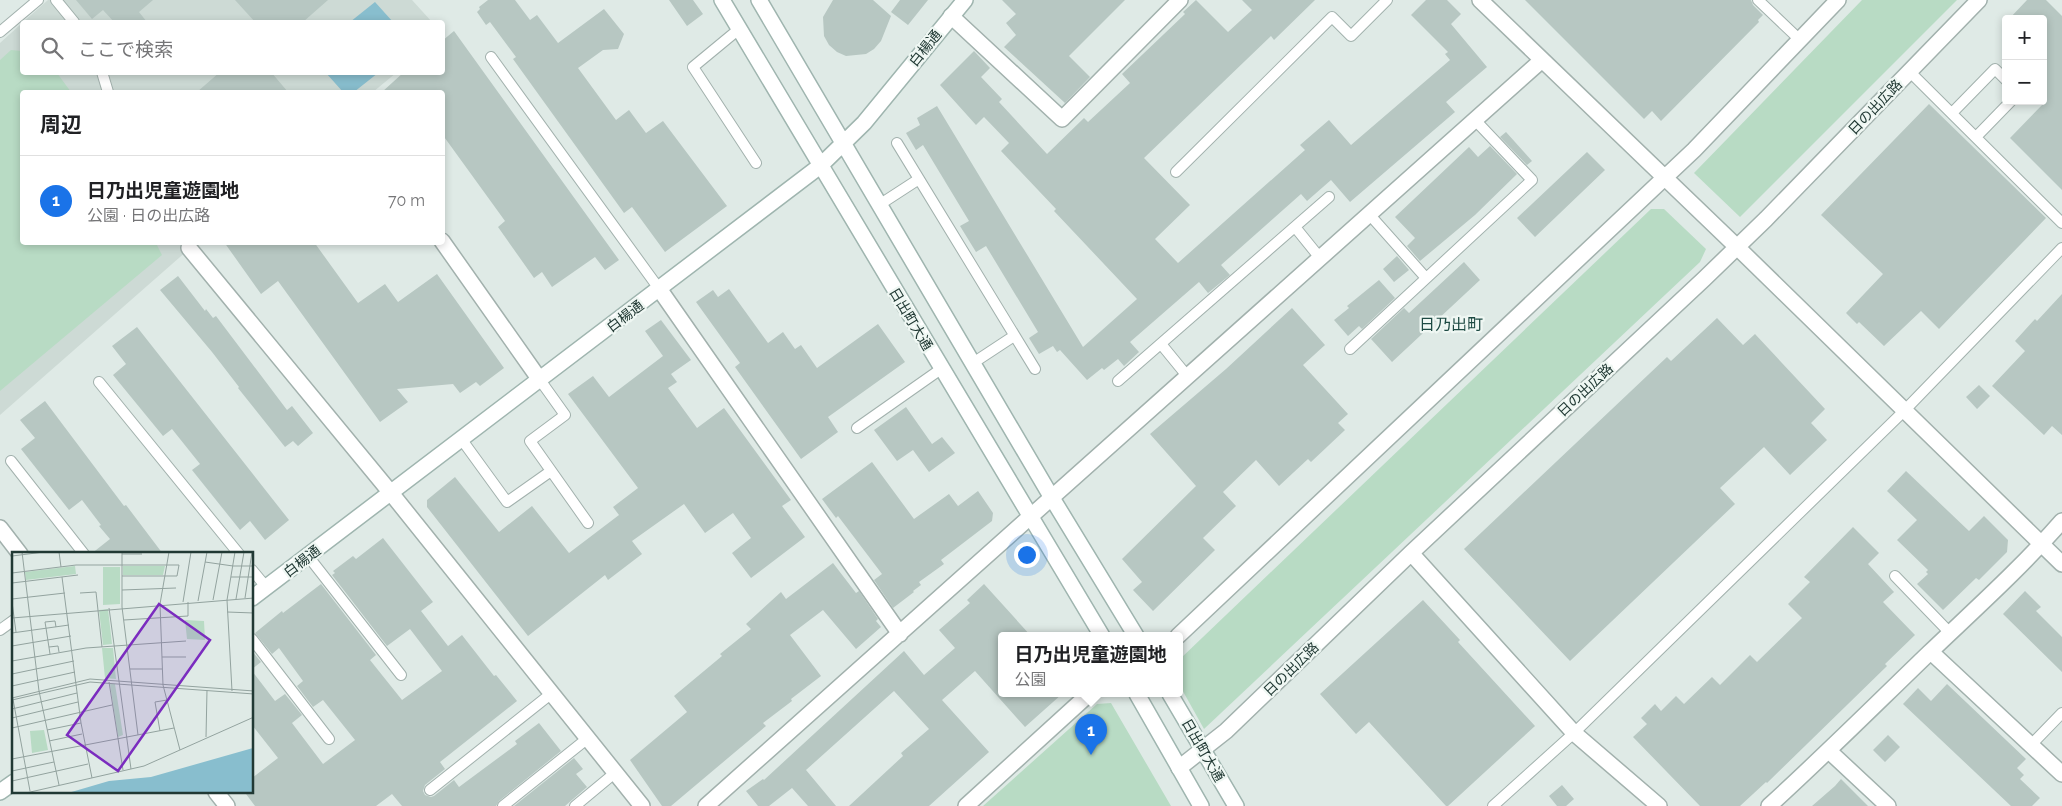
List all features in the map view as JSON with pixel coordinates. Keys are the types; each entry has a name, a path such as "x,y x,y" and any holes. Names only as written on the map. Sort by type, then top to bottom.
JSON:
{"street":[{"name":"日出町大通","path":"722,0 1100,632"},
{"path":"758,0 1052,498 1134,632"},
{"name":"白楊通","path":"254,597 660,290 820,166 864,123 965,0"},
{"path":"951,16 1062,119 1180,0"},
{"path":"1480,0 2062,564"},
{"path":"1182,632 1694,150 1838,0"},
{"name":"日の出広路","path":"1180,768 1226,731 1411,553 1737,247 1979,0"},
{"path":"706,806 1542,60"},
{"path":"187,245 392,493 642,806"},
{"path":"445,245 540,380"},
{"path":"660,290 900,634"},
{"path":"1770,806 1951,634 2042,544 2062,521"},
{"path":"0,528 18,552"},
{"path":"1411,553 1574,733 1659,806"},
{"path":"1931,652 2062,774"},
{"path":"966,806 1086,697"},
{"path":"1139,697 1202,806"},
{"name":"日出町大通","path":"1172,697 1236,806"},
{"path":"1829,752 1888,806"},
{"path":"0,792 12,783"},
{"path":"218,794 227,806"}],"lane":[{"path":"0,32 38,0"},
{"path":"56,0 72,20"},
{"path":"1176,172 1332,17 1351,36 1387,0"},
{"path":"1758,0 1800,40"},
{"path":"739,29 693,67 756,163"},
{"path":"491,57 660,290"},
{"path":"1952,113 1995,69 2002,76"},
{"path":"1910,72 2062,223"},
{"path":"103,75 107,90"},
{"path":"1976,137 2007,105"},
{"path":"1350,349 1532,180 1475,120"},
{"path":"897,143 1035,369"},
{"path":"879,205 919,179"},
{"path":"1118,382 1329,197"},
{"path":"1369,214 1426,278"},
{"path":"1295,227 1320,258"},
{"path":"1493,806 1574,733 1904,411 2062,248"},
{"path":"972,363 1014,336"},
{"path":"1161,344 1188,377"},
{"path":"857,428 941,369"},
{"path":"540,380 565,415 530,441 588,523"},
{"path":"99,382 237,552"},
{"path":"462,440 507,502 551,471"},
{"path":"11,461 82,552"},
{"path":"308,556 401,675"},
{"path":"254,572 267,588"},
{"path":"1895,576 1951,634"},
{"path":"0,630 12,621"},
{"path":"254,642 328,739"},
{"path":"430,790 552,693"},
{"path":"2031,746 2062,713"},
{"path":"503,806 588,738"},
{"path":"575,806 616,772"}],"shaded area":[{"path":"48,0 412,0 430,20 25,20"},
{"path":"20,25 20,75 394,75 375,90 20,90 20,245 194,245 0,415 0,43"}],"green space":[{"path":"1862,0 1957,0 1740,217 1694,173"},
{"path":"11,50 20,51 20,75 58,75 70,90 20,90 20,245 157,245 162,255 0,391 0,60"},
{"path":"1651,209 1664,209 1706,249 1700,262 1204,729 1183,691 1183,656"},
{"path":"1111,703 1171,806 983,806 1097,704"}],"water":[{"path":"375,2 391,20 352,20"},
{"path":"328,75 375,75 357,90 341,90"}],"building":[{"path":"76,0 153,0 139,12 145,20 112,20 103,10 92,19"},
{"path":"235,0 328,0 305,20 253,20"},
{"path":"488,0 515,0 530,20 537,15 558,43 604,9 624,34 618,49 603,50 578,68 616,120 629,110 646,133 663,121 727,206 665,252 632,207 624,213 513,59 516,57 490,22 486,25 477,12 480,9 479,7"},
{"path":"669,0 693,0 703,14 687,26"},
{"path":"833,0 873,0 891,16 881,41 874,49 866,54 846,56 837,52 829,45 824,36 823,17"},
{"path":"900,0 928,0 908,25 891,12"},
{"path":"1002,0 1125,0 1069,56 1090,77 1065,103 1004,47 1016,35 1006,23 1016,14"},
{"path":"1196,0 1228,32 1252,10 1242,0 1315,0 1274,40 1271,36 1144,158 1190,205 1155,239 1178,263 1305,150 1300,145 1329,120 1351,145 1450,60 1445,54 1448,52 1411,15 1426,0 1447,0 1461,14 1451,24 1487,67 1446,102 1455,112 1350,202 1331,180 1307,201 1301,194 1221,265 1230,275 1208,293 1199,282 1130,342 1139,352 1124,366 1118,359 1104,370 1102,368 1087,380 1060,350 1057,352 1053,346 1039,354 1029,338 1038,332 986,246 976,252 960,226 969,221 923,145 916,150 906,133 920,125 917,118 937,106 1083,347 1137,299 1054,211 1056,209 1001,151 1009,143 984,117 976,125 940,85 974,51 990,68 981,77 1002,99 999,102 1047,154 1084,118 1088,122 1130,83 1122,74 1185,14 1183,12"},
{"path":"1525,0 1751,0 1753,5 1763,15 1758,20 1759,22 1661,121 1652,111 1644,119"},
{"path":"2027,0 2046,0 2062,16 2062,190 2010,138 2042,105 2047,105 2047,15 2013,15"},
{"path":"454,31 619,260 605,270 595,257 552,287 542,272 534,278 498,227 505,221 445,138 445,90 384,90 401,75 445,75 445,38"},
{"path":"217,75 274,75 286,90 199,90"},
{"path":"1929,104 2046,218 1939,329 1921,311 1884,346 1859,322 1857,324 1846,313 1883,274 1821,215"},
{"path":"1506,132 1532,161 1527,165 1500,137"},
{"path":"1490,146 1517,174 1475,215 1420,261 1407,246 1415,238 1395,217 1469,147 1478,157"},
{"path":"1587,152 1605,170 1535,237 1517,218"},
{"path":"226,245 316,245 358,303 385,284 398,302 437,274 504,368 480,386 476,382 460,393 453,384 397,389 408,402 380,422 278,281 261,294"},
{"path":"1397,256 1409,270 1394,282 1383,269"},
{"path":"1464,262 1480,280 1392,362 1371,339 1404,308 1409,313"},
{"path":"178,276 205,311 206,309 213,318 216,316 287,410 292,406 313,433 298,446 293,441 285,447 212,352 160,290"},
{"path":"1379,280 1395,298 1362,329 1359,326 1348,336 1334,320 1349,308 1347,306"},
{"path":"729,289 768,343 783,332 795,349 801,345 817,368 878,324 905,362 828,417 838,432 801,459 735,367 740,363 696,302 713,290 718,297"},
{"path":"2062,294 2062,435 2052,426 2044,435 1992,386 2025,351 2015,341"},
{"path":"1292,308 1325,345 1303,365 1348,414 1338,423 1345,430 1311,462 1308,459 1279,486 1256,460 1223,492 1236,506 1203,538 1215,550 1153,611 1133,590 1142,582 1122,559 1196,486 1150,434 1226,369"},
{"path":"1717,318 1743,345 1755,334 1825,409 1811,423 1827,440 1790,475 1764,447 1720,488 1735,504 1570,661 1464,549 1667,357 1671,361"},
{"path":"661,320 691,360 671,374 677,382 668,388 697,428 724,408 791,500 782,506 805,537 751,578 732,553 751,538 733,513 705,533 684,504 632,541 642,554 608,580 605,575 528,636 427,507 427,500 455,477 499,532 532,506 569,553 619,515 613,507 638,488 568,394 593,376 609,397 663,356 645,331"},
{"path":"137,327 289,520 265,540 250,521 240,530 192,470 200,464 172,429 163,436 113,375 126,364 112,346"},
{"path":"1979,385 1990,396 1977,409 1966,397"},
{"path":"45,401 124,506 126,505 161,552 94,552 110,539 82,500 69,510 21,449 35,438 20,420"},
{"path":"906,407 932,444 942,437 955,453 929,472 913,450 897,461 874,430"},
{"path":"872,462 914,519 949,494 958,506 978,491 993,513 992,521 941,560 944,564 919,582 921,585 914,592 893,608 874,580 882,574 838,516 836,518 822,499"},
{"path":"1906,471 1969,531 1984,516 2008,540 2007,552 1979,580 1976,578 1943,610 1917,584 1928,574 1926,572 1928,570 1897,540 1917,520 1887,491"},
{"path":"1853,527 1879,553 1868,564 1894,592 1883,602 1915,635 1885,664 1887,666 1767,783 1740,806 1700,806 1633,737 1647,724 1641,718 1655,704 1661,711 1676,696 1684,704 1712,677 1720,685 1750,655 1757,662 1802,618 1788,604 1810,582 1804,577"},
{"path":"383,538 433,602 421,611 448,646 462,635 494,676 496,675 517,701 440,762 445,769 425,785 423,791 425,795 434,796 454,780 459,787 517,744 515,741 539,723 561,751 499,801 496,806 402,806 392,794 376,806 255,806 246,794 254,794 254,776 278,758 254,728 254,674 275,701 285,694 302,715 292,723 323,764 355,740 323,700 313,707 297,686 303,681 279,648 272,654 255,633 282,611 283,613 321,584 376,655 370,660 402,700 442,671 410,629 387,646 332,575 335,573 333,571 353,556 356,559"},
{"path":"833,563 856,593 859,591 878,619 876,621 881,627 856,649 823,610 790,635 821,676 763,723 766,726 671,806 662,806 630,760 687,712 674,696 751,629 746,624 781,592 786,599"},
{"path":"984,584 1027,632 998,632 998,697 975,671 942,700 989,752 929,806 849,806 903,756 901,753 929,729 894,691 806,770 836,806 808,806 792,788 769,806 758,806 746,791 764,780 904,651 924,675 955,648 939,630 970,603 967,600"},
{"path":"2025,591 2041,607 2036,611 2062,637 2062,672 2003,614"},
{"path":"1423,600 1460,640 1458,642 1535,726 1448,806 1369,722 1356,734 1320,694"},
{"path":"254,653 261,662 254,667"},
{"path":"1947,684 2026,759 2017,768 2024,775 2020,779 2040,798 2032,806 2011,806 1903,704 1918,688 1931,701"},
{"path":"998,697 1059,697 1025,727"},
{"path":"1888,735 1900,747 1885,762 1873,750"},
{"path":"574,758 583,769 576,774 587,787 565,806 514,806"},
{"path":"1841,779 1868,806 1812,806 1835,786"},
{"path":"1562,785 1574,799 1566,806 1557,806 1549,796"}],"place":[{"name":"日乃出児童遊園地","path":"1091,755"}],"district":[{"name":"日乃出町","path":"1451,324"}]}
